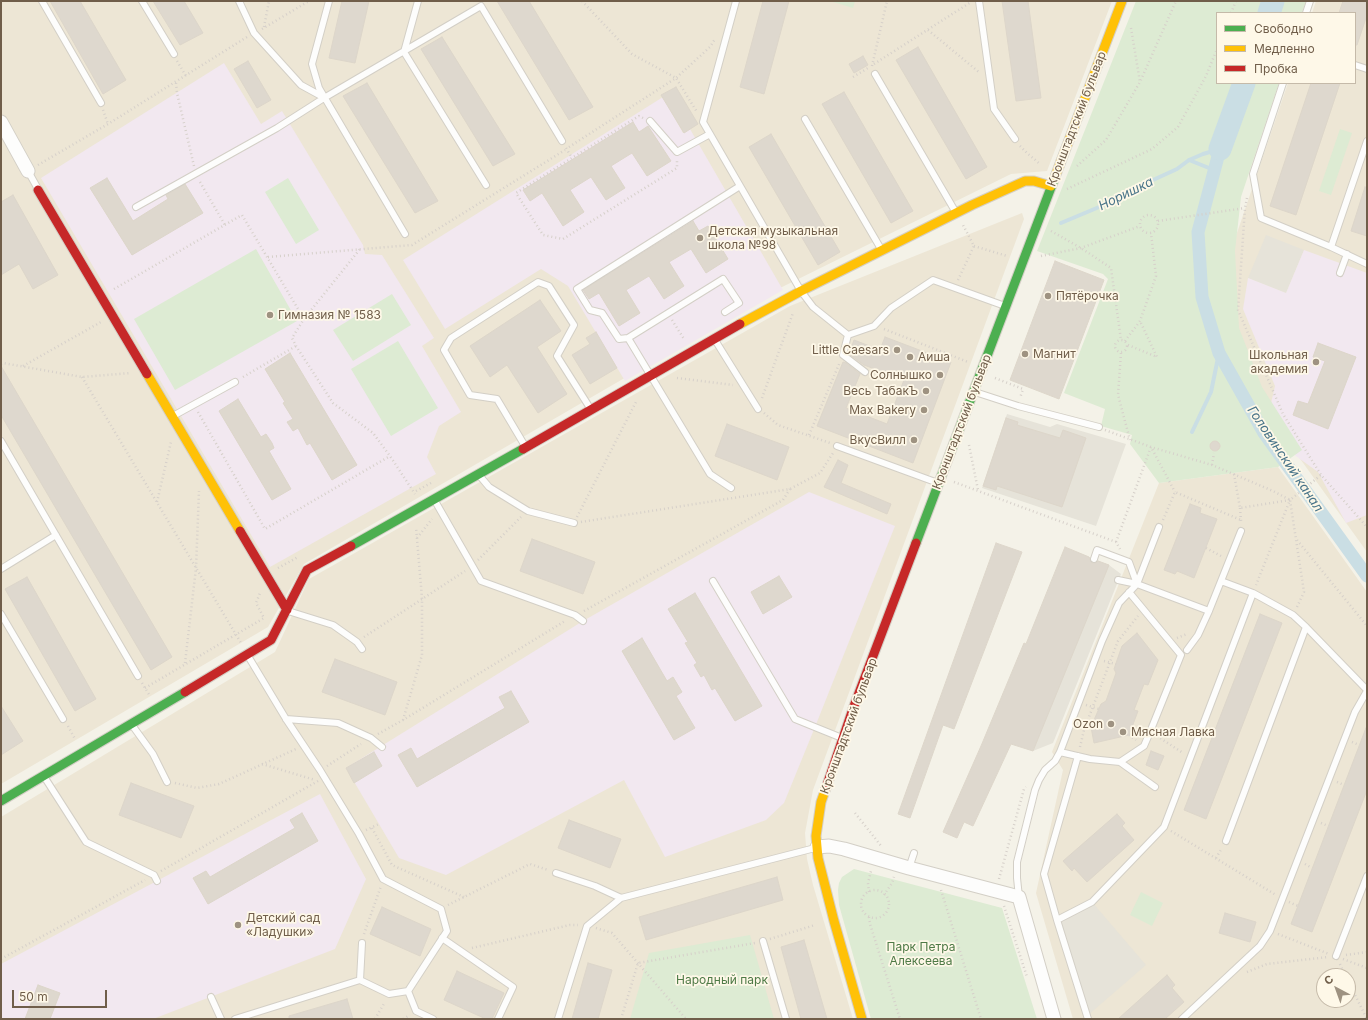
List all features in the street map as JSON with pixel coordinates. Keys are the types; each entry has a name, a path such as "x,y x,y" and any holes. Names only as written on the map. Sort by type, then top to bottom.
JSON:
{"street":[{"name":"Кронштадтский бульвар","path":"862,1019 823,883 816,836 817,819 821,802 843,738 1122,1"},
{"path":"1,122 28,171"},
{"path":"1,801 272,640 307,570 434,500 650,375 801,291 956,213 1025,182 1034,181 1051,186"},
{"path":"38,190 287,610"},
{"path":"817,847 829,846 878,853 909,868 1019,897 1054,1019"}],"lane":[{"path":"42,1 101,103"},
{"path":"142,1 174,54"},
{"path":"240,1 254,33 301,85 324,98"},
{"path":"329,1 312,64 319,88 405,234"},
{"path":"418,1 404,52 486,185"},
{"path":"736,1 703,122 801,291 813,307 848,335"},
{"path":"979,1 994,109 1015,139"},
{"path":"1306,12 1310,1"},
{"path":"136,207 288,121 324,98 481,6 562,140"},
{"path":"1356,65 1367,69"},
{"path":"875,74 956,213"},
{"path":"1283,84 1253,174 1261,218 1331,247 1367,264"},
{"path":"805,119 882,251"},
{"path":"650,121 677,152 710,134"},
{"path":"1331,247 1367,141"},
{"path":"28,171 38,190"},
{"path":"725,312 739,303 723,278 628,338 619,339 602,313 590,310 577,288 740,186"},
{"path":"1340,273 1347,254"},
{"path":"848,335 874,326 891,308 933,280 1006,306"},
{"path":"526,447 497,399 470,395 444,350 451,338 538,282 549,286 574,325 558,356 591,410"},
{"path":"848,335 843,355 865,372"},
{"path":"628,338 710,474 731,488"},
{"path":"714,339 758,409"},
{"path":"173,420 194,405 235,382"},
{"path":"974,392 1018,406 1099,427"},
{"path":"1,441 138,676"},
{"path":"837,446 940,483"},
{"path":"478,474 489,487 528,511 574,524"},
{"path":"434,500 481,581 575,615 583,621"},
{"path":"1019,897 1017,862 1034,790 1045,770 1060,752 1102,641 1119,602 1136,584 1159,527"},
{"path":"1187,650 1198,635 1209,611 1241,531"},
{"path":"1,569 56,535"},
{"path":"1094,559 1097,550 1129,562 1136,584"},
{"path":"1118,580 1136,584 1209,611"},
{"path":"713,581 795,719 843,738"},
{"path":"1182,1019 1260,946 1270,931 1355,712 1367,691 1293,615 1253,593 1221,581"},
{"path":"1120,762 1144,746 1181,655 1129,592"},
{"path":"1057,920 1092,902 1164,827 1253,593"},
{"path":"287,610 333,625 357,642 362,649"},
{"path":"1,614 64,719"},
{"path":"1226,842 1306,627"},
{"path":"234,1019 360,980 389,994 408,991 447,931 441,909 383,879 359,834 322,780 320,770 286,719 248,654"},
{"path":"286,719 338,723 370,738 382,746"},
{"path":"131,723 153,754 167,782"},
{"path":"1060,752 1120,762 1155,787"},
{"path":"1078,756 1044,874 1088,1019"},
{"path":"44,776 86,842 155,878"},
{"path":"558,1019 587,926 621,898 817,847"},
{"path":"909,868 914,853"},
{"path":"556,873 595,886 621,898"},
{"path":"1336,956 1367,876"},
{"path":"442,938 513,986 498,1019"},
{"path":"762,941 786,1019"},
{"path":"360,980 362,942"},
{"path":"408,991 418,1019"},
{"path":"211,997 221,1019"},
{"path":"416,1011 433,1019"}],"path":[{"path":"264,27 269,1"},
{"path":"28,171 309,1"},
{"path":"582,1 632,54 676,78 703,122"},
{"path":"875,74 873,65 887,1"},
{"path":"853,76 873,65 972,1"},
{"path":"1077,166 1106,140 1140,82 1176,1"},
{"path":"1231,12 1236,1"},
{"path":"1131,28 1140,82"},
{"path":"928,30 990,81"},
{"path":"267,257 412,245 567,149 676,78 710,47 719,34"},
{"path":"1066,190 1152,149 1178,127 1206,76 1216,51"},
{"path":"174,54 186,76"},
{"path":"176,82 176,93 196,174 225,225"},
{"path":"101,103 108,124"},
{"path":"650,121 640,116 516,193 543,236 563,239 677,168 677,152"},
{"path":"1015,139 1027,154 1040,164"},
{"path":"567,149 572,158"},
{"path":"1248,195 1245,208 1238,310 1282,414 1321,475 1367,527"},
{"path":"1158,222 1245,208"},
{"path":"956,213 974,246 1007,256"},
{"path":"101,296 242,215 304,319"},
{"path":"1146,215 1154,216 1158,222 1157,228 1151,233 1144,232 1140,226 1141,219 1146,215"},
{"path":"1038,257 1081,248 1140,226"},
{"path":"1048,229 1081,248 1110,268 1121,340"},
{"path":"1125,341 1140,321 1156,276 1151,233"},
{"path":"954,288 974,246"},
{"path":"360,249 304,319 292,338 333,403 373,433 417,498"},
{"path":"668,313 687,345"},
{"path":"574,524 790,489 820,473 837,446 778,425 758,409 793,313"},
{"path":"23,366 112,316"},
{"path":"1122,353 1115,347 1116,342 1121,340 1125,341 1128,345 1157,358 1140,321"},
{"path":"874,326 968,362"},
{"path":"1128,345 1126,350 1122,353 1118,394 1130,440"},
{"path":"235,382 296,346"},
{"path":"809,435 843,355"},
{"path":"1,364 23,366 82,377 146,372"},
{"path":"82,377 236,634"},
{"path":"992,377 1023,389 1018,406"},
{"path":"674,378 744,387"},
{"path":"574,524 639,396"},
{"path":"194,405 265,529 390,456"},
{"path":"156,502 173,420"},
{"path":"1099,427 1111,434 1234,473 1290,500"},
{"path":"968,441 978,490"},
{"path":"1151,447 1175,492 1240,520"},
{"path":"1116,542 1151,447"},
{"path":"1212,465 1214,453"},
{"path":"1234,473 1240,508 1241,531"},
{"path":"1240,508 1290,500 1321,475"},
{"path":"953,482 1116,542 1129,562"},
{"path":"185,664 196,568 199,486"},
{"path":"320,770 370,738 403,720 575,615 783,500 790,489"},
{"path":"1159,527 1175,492"},
{"path":"1290,500 1304,592 1293,615"},
{"path":"1253,593 1290,500"},
{"path":"417,538 439,509"},
{"path":"357,642 472,566 528,511"},
{"path":"403,720 422,655 422,598 415,516 412,512"},
{"path":"1296,538 1367,626"},
{"path":"1206,548 1229,561"},
{"path":"145,688 264,618 256,603 266,575"},
{"path":"1078,756 1084,730 1118,641 1143,609"},
{"path":"1170,641 1191,633"},
{"path":"1110,663 1116,664"},
{"path":"138,676 152,699"},
{"path":"1092,708 1099,709"},
{"path":"64,719 77,742"},
{"path":"1150,732 1190,758"},
{"path":"167,782 197,788 219,784 303,745"},
{"path":"262,764 322,780"},
{"path":"1,958 155,878 322,780"},
{"path":"995,880 1000,879 1024,789 1039,780"},
{"path":"855,813 878,853 868,883 869,892"},
{"path":"359,834 379,824"},
{"path":"1164,827 1282,899"},
{"path":"372,828 392,865 464,897"},
{"path":"441,909 530,864 556,873"},
{"path":"871,871 878,873"},
{"path":"884,895 894,877 901,879"},
{"path":"362,942 383,879"},
{"path":"934,888 949,891"},
{"path":"941,889 981,1019"},
{"path":"869,917 878,918 886,912 888,903 884,895 876,891 869,892 863,897 861,906 862,910 869,917 872,932 900,1019"},
{"path":"1003,904 1029,983"},
{"path":"470,948 570,924 587,926 612,933 686,1019"},
{"path":"638,963 762,941 815,925"},
{"path":"1270,931 1367,968"},
{"path":"1242,974 1267,964 1367,952"},
{"path":"1336,956 1342,968"},
{"path":"622,1019 638,963"},
{"path":"375,1019 389,994"},
{"path":"1356,998 1366,1019"}],"shaded area":[{"path":"1,1 1112,1 1047,171 1011,174 778,289 304,564 268,627 1,784"},
{"path":"1316,1 1367,1 1367,552 1240,375 1221,280 1288,84 1356,84 1356,12 1312,12"},
{"name":"Гимназия № 1583","path":"224,63 261,124 282,111 363,245 365,254 382,255 434,338 422,346 461,412 439,426 427,457 436,474 270,567 41,178"},
{"path":"663,97 683,133 690,129 783,290 625,381 568,286 541,269 445,329 403,260"},
{"path":"1022,213 1024,219 813,790 805,833 807,859 813,885 853,1019 1,1019 1,817 275,652 309,579 790,306"},
{"path":"1266,235 1304,250 1286,293 1248,278"},
{"name":"Школьная академия","path":"1304,250 1367,273 1367,515 1346,523 1318,472 1264,433 1275,386 1243,309 1248,278 1286,293"},
{"path":"1007,414 1050,427 1057,424 1126,444 1096,526 982,488"},
{"path":"1278,467 1367,592 1367,1019 1073,1019 1036,893 1063,770 1052,752 1159,483"},
{"path":"809,492 895,526 784,803 766,820 665,857 624,780 446,875 399,858 346,768 583,621"},
{"path":"1077,552 1109,565 1121,574 1053,743 1033,751 1044,638"},
{"name":"Детский сад «Ладушки»","path":"320,794 366,879 335,949 153,1019 1,1019 1,964"},
{"path":"1092,902 1146,965 1087,1016 1057,920"}],"green space":[{"path":"855,1 853,8 833,2"},
{"path":"1136,1 1306,1 1302,12 1216,12 1216,84 1279,84 1241,197 1235,251 1239,328 1262,387 1302,450 1278,467 1159,483 1130,444 1132,435 1101,426 1105,409 1064,393 1108,279 1103,274 1037,251"},
{"path":"1340,129 1352,133 1331,195 1319,191"},
{"path":"288,178 319,230 296,244 265,192"},
{"path":"256,249 297,321 175,390 134,319"},
{"path":"392,294 411,325 353,361 333,330"},
{"path":"398,341 438,408 391,436 351,369"},
{"name":"Парк Петра Алексеева","path":"854,869 1002,908 1037,1019 871,1019 839,905 839,883 842,877"},
{"path":"1141,892 1163,903 1152,926 1130,915"},
{"name":"Народный парк","path":"750,935 774,1019 630,1019 649,953"}],"building":[{"path":"50,1 80,1 126,80 103,94"},
{"path":"153,1 184,1 203,33 180,45"},
{"path":"342,1 369,1 355,63 329,58"},
{"path":"497,1 529,1 593,107 569,120"},
{"path":"763,1 789,1 764,94 740,87"},
{"path":"1002,1 1028,1 1041,98 1016,101"},
{"path":"1343,1 1367,1 1367,15 1357,45 1356,12 1339,12"},
{"path":"442,37 515,154 493,166 421,49"},
{"path":"918,47 987,167 966,179 896,60"},
{"path":"863,56 868,65 854,73 849,64"},
{"path":"248,61 271,100 257,108 234,69"},
{"path":"367,83 438,201 415,213 343,96"},
{"path":"1311,84 1340,84 1296,215 1270,206"},
{"path":"676,87 698,124 684,133 661,95"},
{"path":"844,92 913,211 891,223 822,104"},
{"path":"633,122 639,132 648,126 671,161 647,176 632,153 611,166 625,188 606,200 591,177 570,190 584,212 563,226 542,193 530,201 523,190"},
{"path":"771,134 840,252 818,265 749,147"},
{"path":"107,178 133,221 168,199 166,195 185,184 203,213 132,255 90,188"},
{"path":"1365,187 1367,188 1367,236 1351,231"},
{"path":"13,195 58,275 33,289 19,264 1,275 1,202"},
{"path":"693,221 699,231 708,226 728,259 706,273 691,249 669,262 684,286 664,299 649,276 626,290 640,313 619,326 599,293 589,299 583,290"},
{"path":"1055,261 1104,280 1059,399 1010,380"},
{"path":"540,300 561,331 537,347 567,394 538,413 507,365 490,377 470,346"},
{"path":"596,332 617,368 590,384 572,355 590,344 586,338"},
{"path":"885,337 951,362 913,463 817,426 843,362 860,374 846,408 887,424 904,380 864,365 849,354 854,340 880,350"},
{"path":"1318,343 1356,357 1328,429 1293,415 1298,401 1308,404 1325,361 1313,357"},
{"path":"290,353 357,465 332,480 310,443 307,445 298,428 293,431 287,422 293,419 283,403 285,402 265,369"},
{"path":"1,366 172,657 151,670 1,415"},
{"path":"238,399 261,437 266,434 272,443 274,448 269,451 291,489 272,500 219,411"},
{"path":"1006,418 1018,422 1017,425 1060,438 1063,430 1086,438 1062,507 997,486 996,490 983,486"},
{"path":"727,424 789,447 777,480 715,456"},
{"path":"1213,441 1217,441 1219,442 1219,450 1213,451 1210,448 1210,444"},
{"path":"838,460 848,465 841,483 891,504 887,514 824,487"},
{"path":"1190,504 1201,508 1200,513 1217,519 1194,578 1177,571 1175,574 1164,570"},
{"path":"532,539 595,562 583,594 520,571"},
{"path":"996,543 1022,552 954,729 943,725 910,818 898,814"},
{"path":"1065,547 1089,557 1092,563 1098,561 1109,565 1033,751 1011,744 973,826 964,822 957,838 943,832 1024,643 1026,644"},
{"path":"779,576 792,597 763,614 751,592"},
{"path":"27,577 96,699 75,711 5,589"},
{"path":"695,593 762,706 735,721 715,688 712,690 704,675 701,677 694,665 697,663 685,643 688,642 668,609"},
{"path":"1260,614 1282,623 1206,819 1184,810"},
{"path":"1137,633 1158,660 1148,685 1144,684 1134,710 1138,711 1129,735 1094,743 1091,727 1101,704 1106,701 1116,673 1114,669 1122,646"},
{"path":"642,638 667,681 673,677 682,692 676,696 695,728 674,740 622,651"},
{"path":"335,659 397,682 385,715 322,692"},
{"path":"511,691 529,722 417,787 398,755 411,748 417,759 505,708 499,697"},
{"path":"1,706 23,741 1,755"},
{"path":"1366,728 1367,790 1312,932 1291,924"},
{"path":"1151,751 1164,756 1158,770 1146,765"},
{"path":"374,752 382,766 354,783 346,768"},
{"path":"131,783 194,806 181,838 119,815"},
{"path":"302,813 318,841 208,904 193,878 206,871 210,877 295,828 290,820"},
{"path":"1117,814 1125,823 1122,826 1134,840 1087,882 1074,868 1072,871 1063,861"},
{"path":"569,820 621,839 610,868 558,848"},
{"path":"777,877 783,900 646,940 639,917"},
{"path":"382,907 431,929 420,956 370,934"},
{"path":"1225,913 1256,922 1250,942 1219,933"},
{"path":"804,940 827,1019 801,1019 781,947"},
{"path":"588,963 612,970 598,1019 572,1019"},
{"path":"457,971 504,993 492,1019 486,1019 444,1000"},
{"path":"1167,975 1175,985 1172,988 1184,1002 1165,1019 1118,1019"},
{"path":"38,985 60,993 50,1019 25,1019"},
{"path":"347,999 353,1019 289,1019 289,1016"}],"waterway":[{"name":"Норишка","path":"1269,12 1273,1"},
{"name":"Норишка","path":"1220,149 1244,84"},
{"name":"Норишка","path":"1061,223 1123,197 1153,180 1177,169 1189,160 1220,149"},
{"name":"Головинский канал","path":"1220,149 1198,232 1202,297 1219,353 1264,433 1367,576"},
{"name":"Норишка","path":"1189,160 1214,170"},
{"path":"1192,432 1211,392 1219,353"}],"traffic: fast":[{"path":"916,543 1055,177"},
{"path":"351,546 523,449"},
{"path":"1,801 185,692"}],"traffic: slow":[{"path":"1055,177 1122,1"},
{"path":"740,324 801,291 972,205 1025,181 1034,181 1051,186"},
{"path":"147,374 240,531"},
{"path":"826,788 821,802 816,836 818,858 862,1019"}],"traffic: jam":[{"path":"38,190 147,374"},
{"path":"523,449 740,324"},
{"path":"240,531 287,610"},
{"path":"826,788 854,706 916,543"},
{"path":"185,692 271,640 307,570 351,546"}],"place":[{"name":"Детская музыкальная школа №98","path":"700,238"},
{"name":"Пятёрочка","path":"1048,296"},
{"name":"Гимназия № 1583","path":"270,315"},
{"name":"Little Caesars","path":"897,350"},
{"name":"Магнит","path":"1025,354"},
{"name":"Аиша","path":"910,357"},
{"name":"Школьная академия","path":"1316,362"},
{"name":"Солнышко","path":"940,375"},
{"name":"Весь ТабакЪ","path":"926,391"},
{"name":"Max Bakery","path":"924,410"},
{"name":"ВкусВилл","path":"914,440"},
{"name":"Ozon","path":"1111,724"},
{"name":"Мясная Лавка","path":"1123,732"},
{"name":"Детский сад «Ладушки»","path":"238,925"}]}
